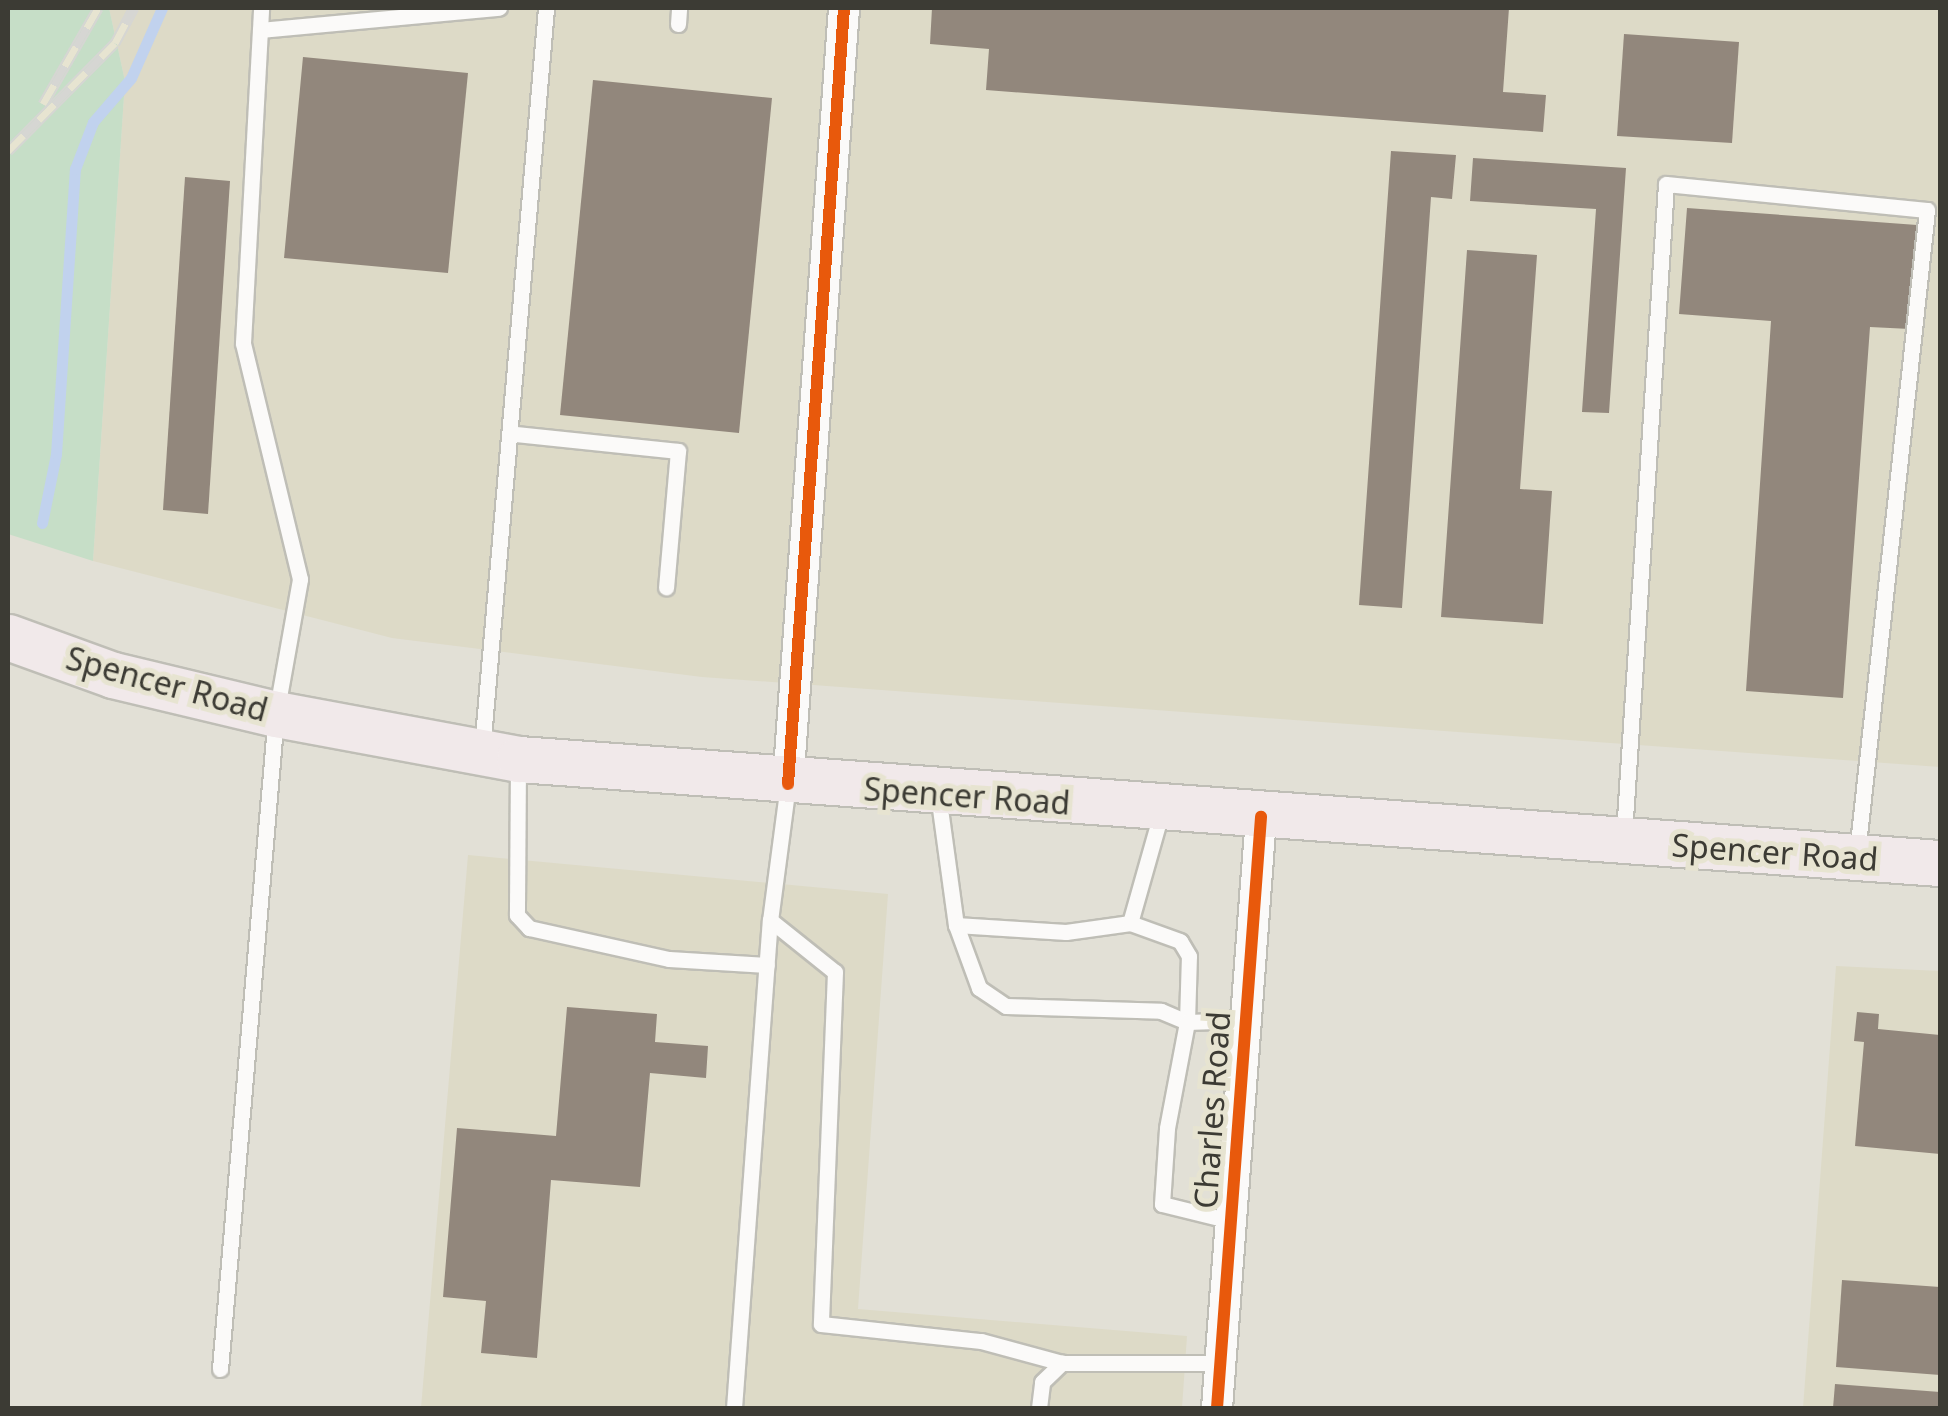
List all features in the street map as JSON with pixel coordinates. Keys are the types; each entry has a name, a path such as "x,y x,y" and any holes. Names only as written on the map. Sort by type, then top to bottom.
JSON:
{"main road":[{"name":"Spencer Road","path":"8,637 114,675 276,714 500,756 788,784 1940,863"}],"street":[{"path":"788,784 844,8"},
{"name":"Charles Road","path":"1217,1408 1261,816"}],"lane":[{"path":"220,1369 276,714 300,579 243,342 262,8"},
{"path":"260,30 499,8"},
{"path":"546,8 516,434 500,756 517,915 529,928 669,959 768,965"},
{"path":"1624,842 1666,184 1928,210 1857,857"},
{"path":"516,434 678,451 666,587"},
{"path":"734,1408 770,920 788,784"},
{"path":"938,794 956,925 979,988 1006,1006 1161,1010 1187,1022 1246,1020"},
{"path":"1130,923 1162,810"},
{"path":"770,920 835,972 822,1324 981,1341 1062,1362 1220,1363"},
{"path":"956,925 1066,932 1130,923 1180,941 1189,956 1187,1022 1162,1204 1231,1221"},
{"path":"1040,1408 1042,1382 1062,1362"}],"shaded area":[{"path":"109,8 1940,8 1940,767 702,677 392,638 93,561 125,81"},
{"path":"468,855 888,894 858,1309 1187,1336 1182,1408 421,1408"},
{"path":"1836,966 1940,971 1940,1408 1803,1408"}],"green space":[{"path":"8,8 109,8 125,81 93,561 8,534"}],"building":[{"path":"932,8 1509,8 1503,92 1546,95 1543,132 986,90 989,49 930,44"},
{"path":"1624,34 1739,42 1732,143 1617,136"},
{"path":"303,57 468,73 448,273 284,258"},
{"path":"593,80 772,98 739,433 560,415"},
{"path":"1391,151 1456,155 1452,199 1431,197 1402,608 1359,605"},
{"path":"1473,158 1626,168 1609,413 1582,412 1596,209 1470,201"},
{"path":"185,177 230,181 208,514 163,510"},
{"path":"1687,208 1917,225 1910,329 1870,327 1843,698 1746,691 1771,321 1679,314"},
{"path":"1467,250 1537,255 1520,489 1552,491 1543,624 1441,617"},
{"path":"567,1007 657,1014 655,1042 708,1046 706,1078 650,1073 640,1187 551,1180 537,1358 481,1353 486,1301 443,1297 457,1128 556,1136"},
{"path":"1857,1012 1879,1014 1878,1029 1940,1035 1940,1154 1855,1146 1864,1042 1854,1041"},
{"path":"1842,1280 1940,1287 1940,1375 1836,1367"},
{"path":"1835,1384 1940,1392 1940,1408 1833,1408"}],"waterway":[{"path":"42,523 56,454 75,169 93,122 131,78 162,8"}],"railway":[{"path":"43,104 98,8"},
{"path":"8,151 115,43 134,8"}],"cycle path":[{"path":"788,784 844,8"},
{"path":"1217,1408 1261,817"}]}
